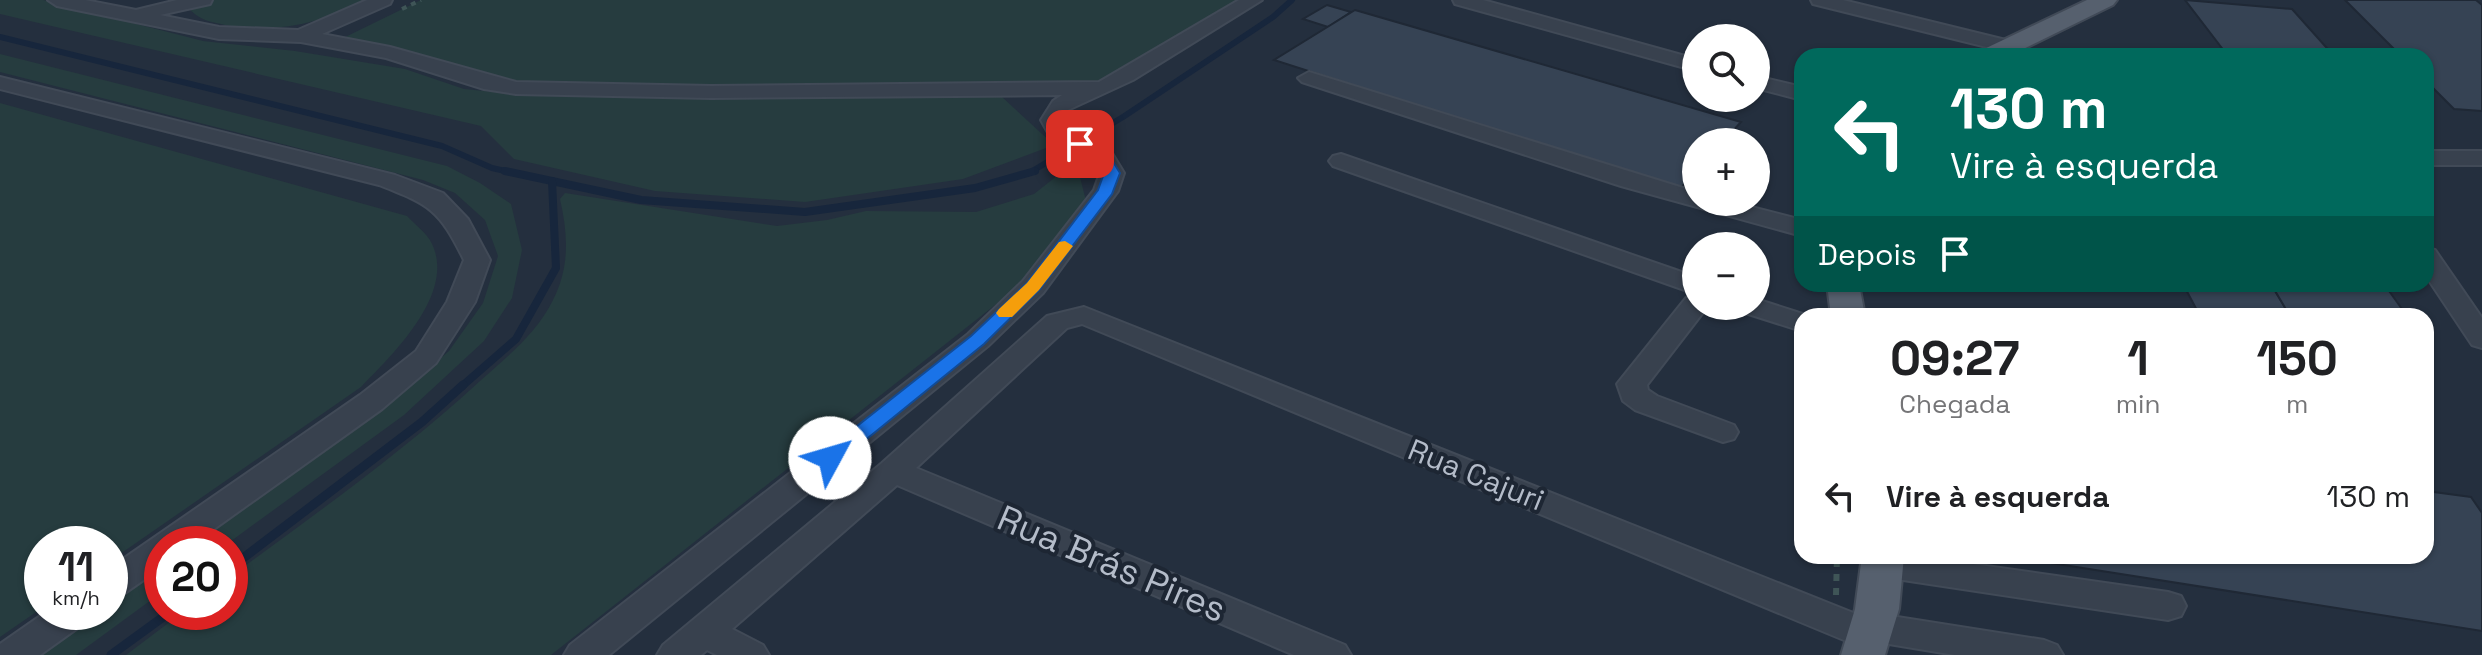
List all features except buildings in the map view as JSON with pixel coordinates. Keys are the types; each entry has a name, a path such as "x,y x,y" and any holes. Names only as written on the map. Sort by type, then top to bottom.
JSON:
{"main road":[{"path":"2004,48 2102,0"},
{"path":"1868,639 1882,564"}],"street":[{"path":"57,0 139,14 219,33 301,36 390,53 492,84 516,88 727,92 1104,88"},
{"path":"139,14 203,0"},
{"path":"301,36 383,0"},
{"path":"583,655 978,340 1033,287 1106,191 1112,173 1102,155 1059,133 1052,120 1054,111 1073,97 1104,88 1253,0"},
{"path":"1462,0 1682,61"},
{"path":"1820,0 1988,48"},
{"path":"1309,78 1682,196"},
{"path":"0,83 387,180 434,198 459,224 477,260 461,302 426,357 371,402 195,526"},
{"path":"1770,86 1794,92"},
{"path":"2434,158 2482,158"},
{"path":"1341,161 1682,281"},
{"path":"1757,216 1794,226"},
{"path":"2434,268 2482,339"},
{"path":"1770,312 1794,320"},
{"name":"Rua Cajuri","path":"893,471 1057,322 1084,315 1868,639 2044,655"},
{"path":"1683,320 1632,384 1634,394 1646,403 1723,432"},
{"path":"676,655 893,471"},
{"name":"Rua Brás Pires","path":"893,471 1332,655"},
{"path":"1908,564 2168,606"},
{"path":"12,655 47,630"},
{"path":"704,631 750,655"}],"green space":[{"path":"0,0 43,0 203,41 295,51 405,69 464,89 506,93 1002,97 1054,145 963,179 805,202 655,191 514,159 481,126 0,14"},
{"path":"212,0 372,0 319,20 282,27 244,28 208,21 187,6"},
{"path":"421,0 1253,0 1104,88 516,88 333,43"},
{"path":"0,54 447,166 511,204 522,250 512,298 484,341 404,415 248,529 248,526 218,526 379,411 449,351 483,303 498,256 485,220 455,193 423,180 0,72"},
{"path":"0,103 407,216 424,233 432,244 437,263 435,283 428,303 403,341 361,387 160,526 144,526 144,537 128,549 128,526 24,526 24,620 0,637"},
{"path":"1067,168 1079,173 1086,201 1014,290 551,655 126,655 159,630 248,630 248,564 389,458 521,344 539,323 559,288 565,263 566,238 560,199 565,193 777,226 866,211 976,212 1034,194"},
{"path":"144,579 144,605 128,617 128,590"},
{"path":"73,630 110,630 76,655 38,655"}],"waterway":[{"path":"1030,172 1123,117 1273,17 1292,0"},
{"path":"0,37 442,146 492,168 508,172"},
{"path":"1030,172 1035,171"},
{"path":"508,172 552,181"},
{"path":"508,172 514,173"},
{"path":"552,181 641,200 805,212 975,188 1030,172"},
{"path":"461,387 516,339 556,268 552,181"},
{"path":"248,554 422,422 463,385"},
{"path":"111,655 145,630"}],"slow traffic":[{"path":"1005,313 1033,287 1065,246"}],"route":[{"path":"830,458 978,340 1033,287 1106,191 1112,173 1102,155 1080,144"}]}
